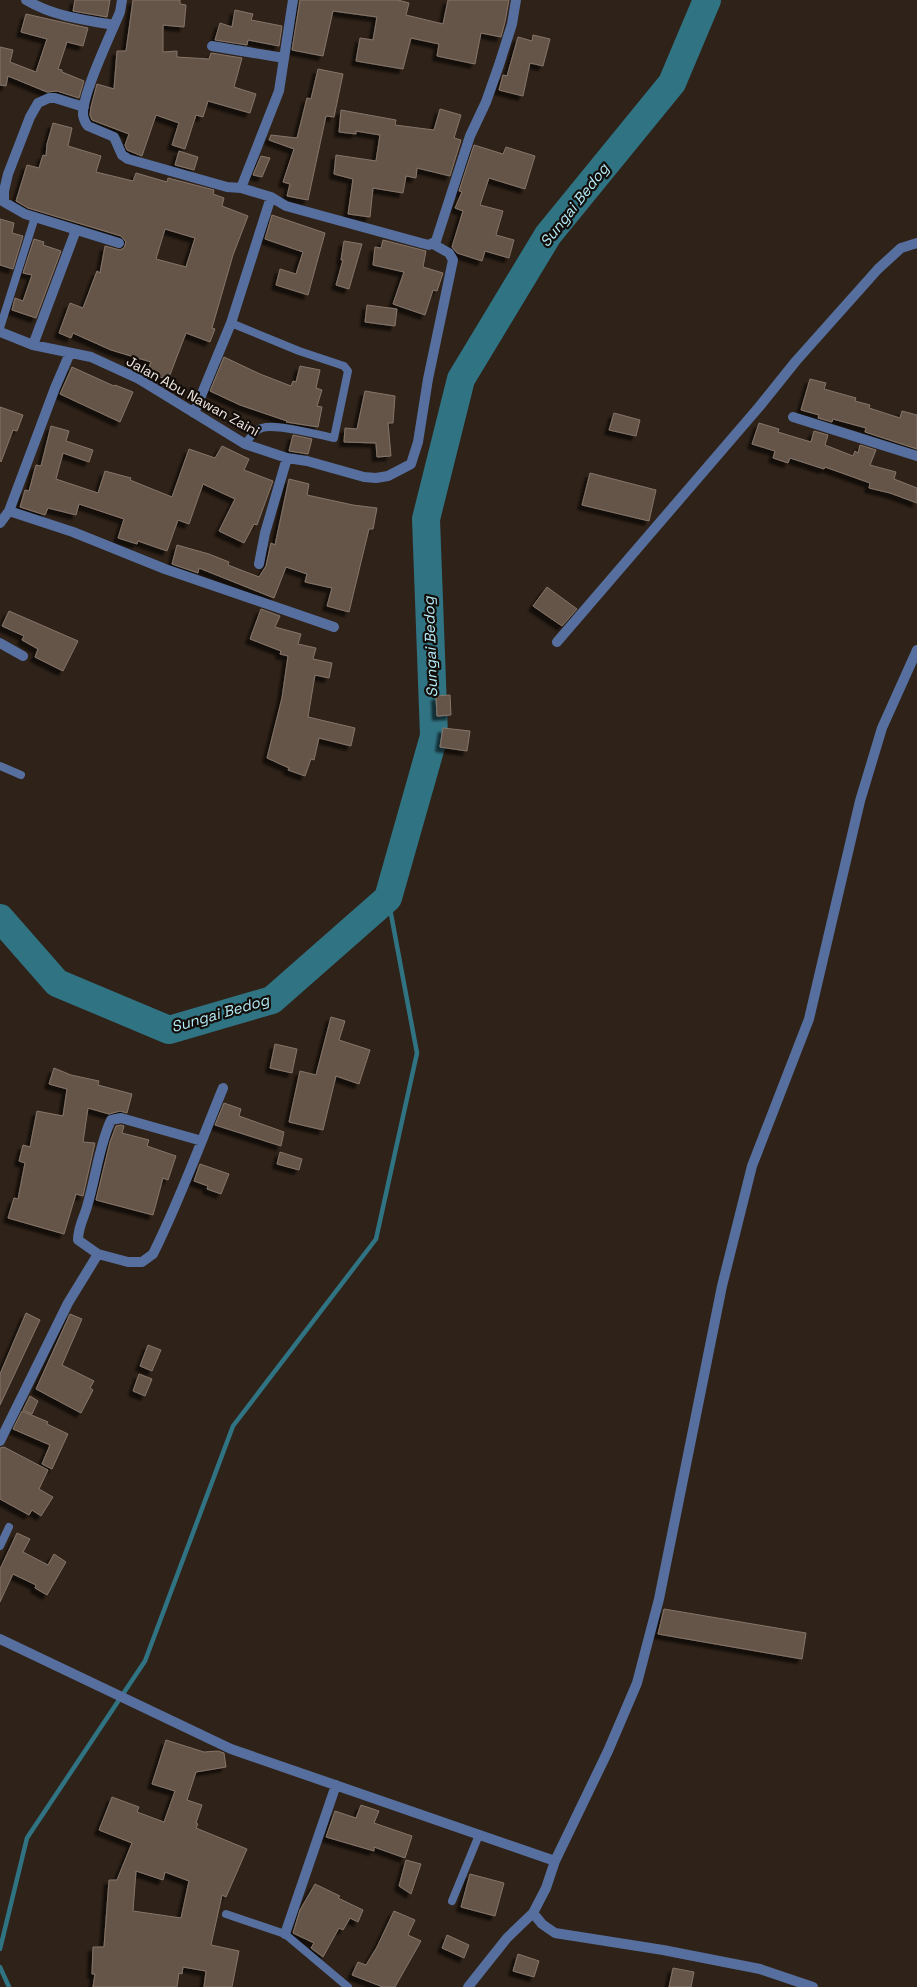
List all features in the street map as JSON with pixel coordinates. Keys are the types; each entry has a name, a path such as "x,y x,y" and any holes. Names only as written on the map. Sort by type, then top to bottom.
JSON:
{"street":[{"path":"26,0 42,9 66,16 114,25"},
{"path":"122,0 83,114 88,126 114,137 122,155 128,159 227,187 241,188 271,197 286,206 421,243 433,244 436,242 470,136 486,102 499,65 512,24 516,0"},
{"path":"241,188 279,91 293,0"},
{"path":"212,46 284,58"},
{"path":"84,107 55,98 49,98 38,103 30,117 2,190 4,202 25,214 119,243"},
{"path":"194,413 231,323 271,197"},
{"path":"33,345 76,230"},
{"path":"557,642 747,421 796,360 878,269 900,248 917,243"},
{"name":"Jalan Abu Nawan Zaini","path":"0,332 33,345 91,357 139,379 245,444 287,458 307,461 364,477 388,476 411,464 418,442 428,379 453,260 449,252 433,244"},
{"path":"0,523 9,511 70,353"},
{"path":"793,417 917,456"},
{"path":"259,564 265,533 287,458"},
{"path":"9,511 73,532 174,572 334,627"},
{"path":"0,643 23,656"},
{"path":"468,1987 507,1938 533,1913 546,1888 555,1861 608,1752 637,1683 659,1599 720,1295 752,1166 808,1019 860,801 882,728 917,650"},
{"path":"202,1142 121,1118 111,1120 102,1145 88,1206 78,1230 78,1240 98,1254 128,1262 142,1262 153,1254 196,1159 223,1088"},
{"path":"0,1440 68,1303 98,1254"},
{"path":"0,1639 231,1749 555,1861"},
{"path":"285,1934 336,1785"},
{"path":"533,1913 542,1924 555,1934 663,1950 760,1969 803,1986 813,1987"}],"lane":[{"path":"0,328 35,217"},
{"path":"231,323 299,351 344,366 348,371 334,438 275,427 264,427 254,433 245,444"},
{"path":"0,766 21,775"},
{"path":"0,1546 9,1527"},
{"path":"452,1901 479,1835"},
{"path":"226,1914 285,1934 348,1987"}],"building":[{"path":"75,0 110,0 107,17 73,11"},
{"path":"133,0 180,0 180,4 186,5 184,27 163,25 163,52 177,51 177,57 209,59 211,53 242,58 234,87 256,94 250,113 208,101 203,117 196,115 185,149 172,145 179,123 156,115 142,156 127,150 125,145 129,134 92,120 90,115 91,107 97,84 114,89 117,51 126,51"},
{"path":"300,0 398,0 409,3 406,15 443,24 448,0 509,0 501,37 481,33 475,64 437,56 439,44 411,38 403,69 356,61 360,38 373,40 377,17 333,11 323,56 292,50"},
{"path":"235,10 253,14 251,20 282,26 279,46 248,40 247,45 215,40 220,23 232,27"},
{"path":"26,14 88,28 83,46 67,42 58,69 84,81 79,98 57,91 47,92 8,76 6,86 0,85 0,47 13,50 10,62 36,72 47,39 21,32"},
{"path":"533,35 550,39 543,66 530,63 523,96 499,90 503,75 507,76 518,37 532,41"},
{"path":"318,69 343,74 334,117 326,116 308,200 287,196 290,184 283,182 294,149 269,140 271,135 297,138 307,98 311,99"},
{"path":"440,109 461,115 454,138 461,140 450,176 417,168 416,178 406,176 403,193 373,188 370,217 348,214 353,179 334,174 336,155 376,161 380,135 356,131 356,134 339,132 341,110 396,120 395,125 434,130"},
{"path":"53,123 72,128 68,146 101,156 96,172 133,181 136,173 167,182 168,178 214,190 213,194 224,198 222,206 248,216 233,255 212,328 215,329 210,342 186,333 168,380 147,372 151,362 111,350 73,333 71,338 59,333 70,303 83,308 97,271 100,273 105,246 120,250 124,248 126,242 121,236 28,208 16,201 27,165 39,168 43,155 46,156 47,144","holes":["165,229 195,238 186,267 156,259"]},
{"path":"474,145 503,154 506,147 535,156 525,189 489,178 480,205 503,211 496,235 514,240 509,258 485,251 482,261 457,253 452,247 463,211 455,208 462,192 459,191"},
{"path":"179,151 198,157 194,170 175,165"},
{"path":"261,156 270,158 262,177 253,175"},
{"path":"272,215 325,233 308,295 276,285 280,269 296,274 303,252 265,239"},
{"path":"0,219 14,223 12,233 23,236 13,269 0,265"},
{"path":"34,239 44,242 43,245 61,251 36,318 12,310 15,298 23,301 32,275 23,273"},
{"path":"383,240 426,251 423,267 443,273 437,291 433,290 425,315 393,304 404,272 373,265 375,247 381,248"},
{"path":"344,241 362,244 349,289 336,285 343,260 341,260"},
{"path":"367,305 397,309 395,326 365,322"},
{"path":"224,357 291,386 293,381 296,382 300,366 320,370 316,388 322,390 317,406 322,407 318,427 286,422 240,405 210,391"},
{"path":"72,367 114,386 133,392 120,422 60,394"},
{"path":"810,379 826,383 824,389 856,398 855,401 870,405 869,408 900,418 902,411 917,415 917,449 865,432 866,428 833,419 832,422 818,418 819,415 801,410"},
{"path":"365,391 395,396 393,423 388,423 391,456 377,457 376,443 344,442 345,428 357,429"},
{"path":"0,407 23,415 17,431 13,430 1,462 0,461"},
{"path":"614,413 640,420 636,436 609,430"},
{"path":"759,423 779,429 778,432 811,442 814,431 828,435 825,445 853,456 855,451 858,453 860,445 876,450 870,465 896,472 894,479 917,488 917,503 869,488 870,483 825,467 824,469 790,458 788,463 773,458 775,451 752,444"},
{"path":"51,426 69,431 66,441 93,450 89,462 63,453 56,479 98,493 105,471 131,478 130,480 172,497 189,449 215,458 222,446 249,459 244,470 273,481 257,525 254,524 244,543 219,531 235,499 203,484 189,524 178,520 167,551 138,541 137,544 118,538 124,519 79,504 76,515 48,508 45,515 20,507 25,490 29,491 36,465 41,466"},
{"path":"293,435 312,439 308,454 289,451"},
{"path":"590,473 656,490 649,521 582,505"},
{"path":"289,479 309,484 307,495 377,508 373,529 369,529 349,612 327,606 332,588 305,582 307,574 286,567 274,598 199,568 198,573 172,564 177,545 209,554 229,562 228,565 259,577 266,566 271,543 275,545"},
{"path":"547,587 577,609 562,626 533,606"},
{"path":"261,609 280,616 275,627 301,634 298,644 316,648 313,659 332,663 329,678 315,675 308,717 355,728 351,746 319,738 314,760 311,759 305,776 288,770 289,768 267,758 282,698 288,656 280,654 281,651 250,639"},
{"path":"9,611 78,641 63,671 35,657 38,649 22,640 24,636 2,626"},
{"path":"450,695 451,715 437,716 436,696"},
{"path":"443,728 470,731 467,751 440,747"},
{"path":"331,1017 345,1021 339,1040 370,1050 359,1084 336,1076 323,1130 289,1122 300,1071 316,1075"},
{"path":"275,1044 297,1049 292,1073 270,1068"},
{"path":"54,1068 71,1075 99,1081 98,1085 132,1094 127,1113 120,1111 109,1114 88,1108 83,1142 95,1143 83,1196 76,1194 64,1234 8,1218 14,1198 18,1199 25,1163 19,1161 23,1145 30,1147 37,1111 63,1116 67,1089 49,1084"},
{"path":"224,1103 241,1109 239,1116 284,1132 281,1146 215,1125"},
{"path":"116,1126 124,1126 122,1133 149,1140 147,1146 176,1156 168,1180 163,1178 153,1215 96,1200 110,1142"},
{"path":"280,1152 302,1159 299,1170 277,1164"},
{"path":"200,1164 229,1174 221,1194 207,1189 208,1186 194,1181"},
{"path":"26,1313 40,1320 0,1405 0,1374"},
{"path":"70,1314 82,1319 62,1365 94,1381 90,1388 93,1390 81,1413 36,1389"},
{"path":"148,1345 161,1350 152,1371 140,1366"},
{"path":"139,1374 152,1379 145,1396 133,1391"},
{"path":"30,1396 38,1401 32,1414 23,1410"},
{"path":"22,1411 48,1422 47,1424 68,1434 52,1469 42,1464 50,1445 13,1429"},
{"path":"4,1447 48,1470 39,1489 53,1497 41,1516 32,1510 29,1515 0,1499 0,1448"},
{"path":"17,1533 30,1539 23,1552 48,1565 54,1554 66,1562 47,1595 35,1588 36,1585 13,1574 0,1602 0,1569"},
{"path":"664,1609 806,1633 802,1659 658,1634"},
{"path":"166,1740 204,1752 218,1751 224,1753 226,1767 196,1772 187,1800 202,1805 196,1828 247,1849 226,1897 222,1895 211,1945 239,1951 232,1987 204,1987 206,1971 183,1967 182,1974 179,1973 177,1987 93,1987 95,1974 92,1974 93,1947 104,1947 109,1880 117,1880 132,1843 99,1830 112,1797 139,1807 137,1812 164,1822 175,1791 152,1784","holes":["136,1871 163,1880 165,1872 189,1881 181,1918 133,1911"]},
{"path":"361,1805 379,1811 374,1823 412,1836 405,1858 374,1847 374,1851 326,1837 335,1811 356,1818"},
{"path":"406,1860 421,1864 411,1894 399,1886"},
{"path":"470,1874 504,1883 495,1916 461,1907"},
{"path":"315,1884 363,1910 358,1922 350,1918 343,1930 339,1928 323,1957 311,1948 314,1943 293,1933 300,1910"},
{"path":"394,1911 415,1920 408,1935 421,1941 395,1987 383,1987 352,1975 358,1962 366,1965"},
{"path":"447,1935 469,1945 464,1958 442,1948"},
{"path":"518,1954 539,1961 534,1977 513,1971"},
{"path":"673,1968 694,1972 691,1987 669,1987"}],"waterway":[{"name":"Sungai Bedog","path":"0,918 57,983 169,1030 272,1000 388,898 434,736 426,519 461,379 548,235 672,83 707,0"},
{"path":"0,1949 27,1838 145,1661 233,1426 376,1239 417,1053 388,898"},
{"path":"0,1967 9,1987"}]}
